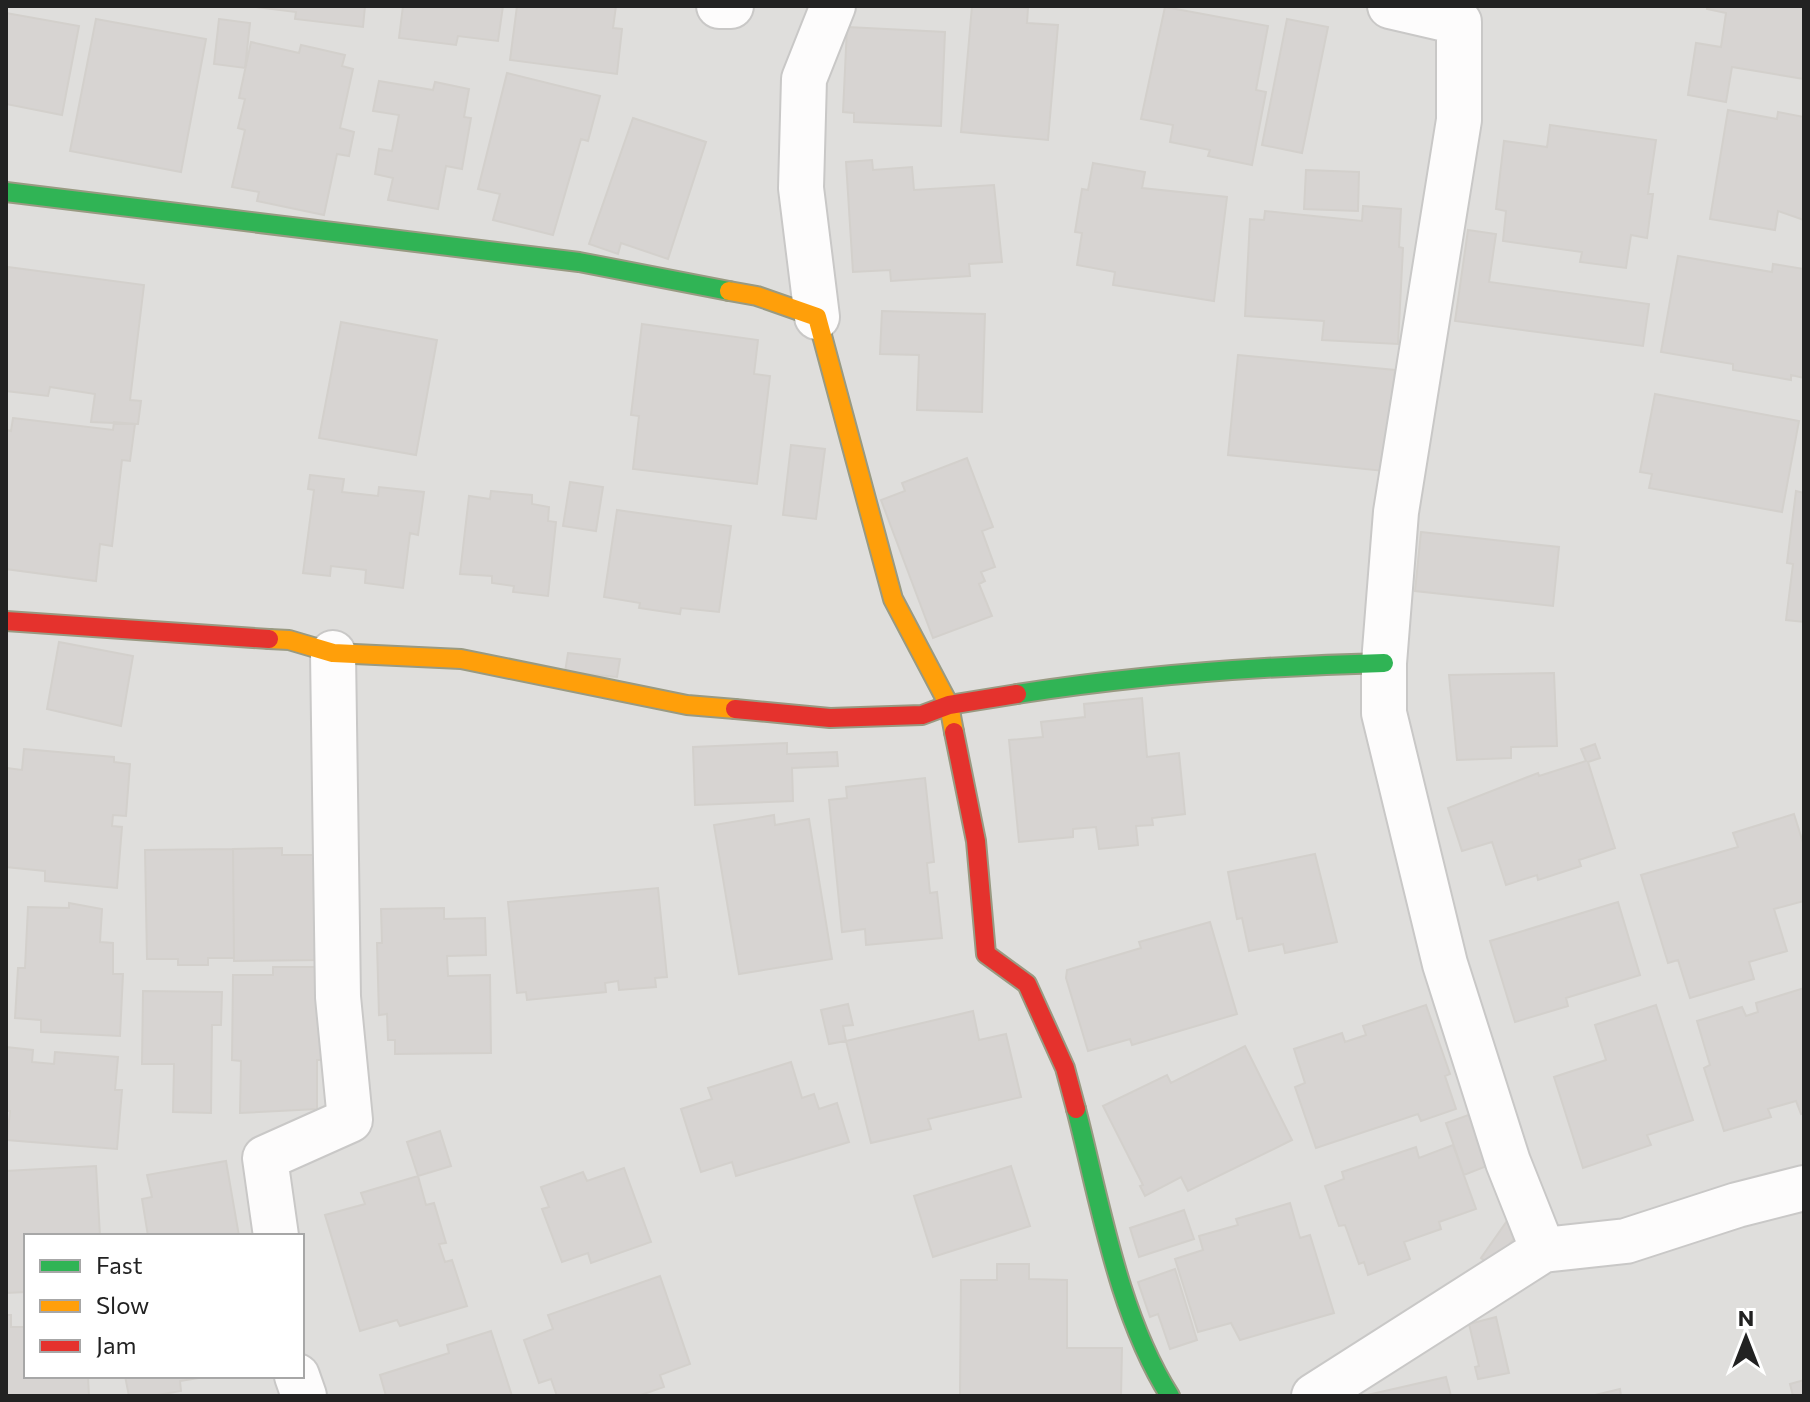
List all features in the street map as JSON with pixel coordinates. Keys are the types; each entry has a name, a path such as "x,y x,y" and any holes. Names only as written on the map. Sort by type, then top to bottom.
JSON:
{"street":[{"path":"719,6 731,6"},
{"path":"833,6 804,79 801,188 817,317 893,599 949,705 976,841 986,954 1027,984 1065,1068 1120,1280 1158,1377 1170,1396"},
{"path":"1390,6 1459,22 1459,120 1396,512 1384,663 1384,713 1445,964 1508,1162 1543,1250"},
{"path":"6,192 370,234 579,262 757,296 817,317"},
{"path":"6,621 289,640 333,653 461,659 687,705 830,718 922,715 949,705 1120,678 1286,665 1384,663"},
{"path":"276,1234 265,1158 350,1120 338,997 333,653"},
{"path":"1314,1396 1543,1250 1626,1241 1737,1205 1804,1188"}],"shaded area":[{"path":"6,6 1804,6 1804,1396 6,1396"}],"building":[{"path":"249,6 365,6 363,27 295,19 296,12"},
{"path":"403,6 503,6 498,41 458,36 456,45 399,38"},
{"path":"517,6 616,6 613,28 622,29 617,74 510,60"},
{"path":"972,6 1028,8 1027,23 1058,25 1048,140 961,132"},
{"path":"1707,6 1804,6 1804,79 1732,67 1726,102 1688,95 1696,43 1721,47 1726,13 1707,9"},
{"path":"1165,7 1268,26 1256,90 1266,92 1252,165 1208,156 1210,150 1170,142 1173,125 1141,119"},
{"path":"6,13 79,26 62,115 6,104"},
{"path":"96,19 206,39 181,172 70,151"},
{"path":"219,19 250,23 245,68 214,64"},
{"path":"1287,19 1328,27 1302,153 1262,145"},
{"path":"847,27 945,32 941,126 854,122 854,113 843,112"},
{"path":"251,42 299,53 301,45 345,55 342,66 353,69 340,128 354,132 349,156 337,154 324,215 257,201 259,192 232,187 245,130 238,128 245,99 239,98"},
{"path":"507,73 600,96 588,141 581,139 553,235 493,220 500,194 478,189"},
{"path":"379,81 433,90 435,82 469,89 464,117 471,118 462,169 446,166 438,209 388,200 393,178 375,174 379,149 392,151 399,115 373,111"},
{"path":"1728,110 1777,119 1778,112 1804,117 1804,220 1778,211 1775,230 1710,219"},
{"path":"633,118 706,142 668,259 621,243 618,254 589,244"},
{"path":"1550,125 1656,140 1648,194 1653,194 1647,238 1631,235 1626,268 1580,262 1582,252 1503,241 1506,211 1496,209 1504,141 1547,147"},
{"path":"872,160 873,170 912,167 914,190 994,185 1002,262 969,264 970,276 891,281 890,270 853,272 846,162"},
{"path":"1093,163 1145,172 1142,188 1227,197 1214,301 1113,285 1115,272 1077,265 1082,233 1075,232 1082,189 1088,190"},
{"path":"1306,170 1359,172 1358,211 1304,209"},
{"path":"1363,206 1401,209 1399,247 1403,248 1398,344 1322,340 1324,321 1245,316 1250,219 1264,220 1265,211 1362,221"},
{"path":"1468,230 1496,234 1489,282 1649,304 1643,346 1455,321"},
{"path":"1678,256 1772,272 1773,264 1804,269 1804,378 1791,375 1791,380 1733,370 1733,364 1661,352"},
{"path":"8,267 144,285 130,400 141,401 138,424 91,422 95,394 50,387 48,396 6,391"},
{"path":"882,311 985,314 982,412 917,410 919,355 880,354"},
{"path":"341,322 437,340 416,455 319,438"},
{"path":"642,324 758,340 754,374 770,376 757,484 633,469 639,416 631,415"},
{"path":"1238,355 1395,370 1384,471 1228,455"},
{"path":"1655,394 1799,421 1782,512 1649,488 1652,474 1640,472"},
{"path":"13,418 113,430 114,422 135,424 130,461 122,460 112,546 100,544 96,581 6,569 6,430 11,431"},
{"path":"791,445 825,449 816,519 783,515"},
{"path":"967,458 993,527 982,531 995,567 981,572 985,581 979,584 992,616 933,638 881,500 905,491 902,483"},
{"path":"310,475 344,479 342,492 378,496 379,487 424,492 418,535 410,533 403,588 365,583 366,570 331,566 330,576 303,573 314,490 308,489"},
{"path":"570,482 603,487 596,531 563,526"},
{"path":"491,491 532,495 532,504 549,507 548,521 556,522 548,596 513,592 514,586 492,583 492,576 460,574 469,496 490,499"},
{"path":"1796,491 1804,493 1804,622 1786,620 1793,564 1787,563"},
{"path":"617,510 731,526 719,612 681,608 680,614 639,608 640,603 604,597"},
{"path":"1421,532 1559,547 1553,606 1415,591"},
{"path":"59,642 133,656 121,726 47,709"},
{"path":"568,653 620,659 617,677 565,672"},
{"path":"1554,673 1557,746 1511,747 1511,758 1457,760 1449,675"},
{"path":"1142,698 1147,757 1179,753 1185,814 1152,818 1153,825 1136,826 1138,845 1099,849 1096,827 1073,829 1073,837 1019,842 1009,740 1043,737 1041,722 1085,717 1084,704"},
{"path":"787,743 787,754 837,752 838,766 792,768 793,801 695,805 693,747"},
{"path":"1595,744 1600,758 1588,762 1615,848 1579,860 1581,866 1538,880 1537,875 1506,885 1492,842 1462,851 1448,808 1538,773 1539,776 1586,761 1581,749"},
{"path":"24,749 114,757 114,762 130,764 126,816 113,815 112,826 122,827 117,888 45,881 45,871 6,867 6,768 22,770"},
{"path":"925,778 934,862 927,863 930,893 937,892 942,938 866,945 865,929 842,932 829,800 847,798 846,787"},
{"path":"1794,814 1804,846 1804,901 1774,909 1787,951 1749,962 1754,979 1690,998 1678,960 1668,963 1641,875 1738,847 1733,833"},
{"path":"774,815 775,825 809,819 832,959 739,974 714,825"},
{"path":"282,848 282,855 323,855 323,960 234,961 233,849"},
{"path":"233,849 234,958 208,958 208,965 178,965 178,959 147,959 145,850"},
{"path":"1315,854 1337,942 1285,953 1283,944 1249,951 1242,918 1237,919 1228,872"},
{"path":"658,888 667,977 655,978 656,987 619,990 618,981 605,983 606,992 527,1000 526,992 517,993 508,902"},
{"path":"1618,902 1640,975 1566,998 1568,1006 1515,1022 1490,941"},
{"path":"69,903 102,909 100,942 113,943 113,974 123,974 120,1036 41,1032 41,1020 15,1018 18,968 25,968 28,907 69,908"},
{"path":"444,908 444,919 485,918 486,955 447,956 448,976 490,975 491,1053 395,1054 395,1040 388,1040 387,1014 379,1015 377,943 382,943 381,909"},
{"path":"1210,922 1237,1014 1132,1045 1130,1039 1088,1051 1066,978 1067,970 1141,948 1139,942"},
{"path":"273,967 324,967 324,1060 317,1060 317,1109 240,1113 241,1061 232,1060 233,975 273,975"},
{"path":"1804,988 1804,1113 1801,1114 1796,1101 1768,1109 1771,1117 1724,1131 1704,1068 1710,1065 1697,1021 1742,1007 1746,1016 1758,1012 1756,1003"},
{"path":"143,991 222,992 221,1025 212,1025 211,1113 173,1112 174,1064 142,1064"},
{"path":"848,1004 853,1025 843,1026 846,1041 829,1044 821,1010"},
{"path":"1426,1005 1450,1074 1445,1076 1456,1109 1421,1121 1418,1114 1316,1148 1295,1087 1305,1083 1294,1049 1342,1033 1345,1042 1366,1035 1363,1026"},
{"path":"1656,1005 1693,1120 1647,1135 1651,1145 1583,1168 1554,1077 1606,1060 1595,1025"},
{"path":"973,1011 979,1040 1006,1034 1021,1097 928,1119 931,1129 871,1143 846,1041"},
{"path":"1245,1046 1292,1140 1188,1191 1181,1177 1145,1196 1140,1186 1143,1185 1103,1106 1167,1075 1171,1083"},
{"path":"6,1047 33,1050 32,1062 54,1064 55,1052 118,1057 115,1090 122,1090 117,1149 7,1140 10,1111 6,1111"},
{"path":"791,1062 802,1098 814,1094 819,1109 837,1103 849,1142 736,1176 732,1162 701,1172 681,1109 712,1099 708,1088"},
{"path":"1474,1113 1492,1164 1464,1175 1446,1123"},
{"path":"440,1131 451,1166 418,1176 407,1142"},
{"path":"1453,1145 1476,1209 1439,1222 1441,1229 1404,1242 1410,1259 1368,1275 1364,1262 1359,1264 1345,1225 1339,1226 1325,1186 1344,1179 1342,1172 1416,1147 1419,1158"},
{"path":"226,1161 239,1234 148,1234 142,1199 152,1197 147,1175"},
{"path":"96,1166 100,1234 24,1234 24,1292 6,1293 6,1171"},
{"path":"1011,1166 1030,1226 933,1257 914,1196"},
{"path":"624,1168 651,1242 591,1263 588,1253 562,1262 542,1209 549,1207 541,1187 583,1172 587,1181"},
{"path":"418,1176 426,1205 434,1203 446,1243 439,1244 445,1262 452,1260 467,1306 400,1326 397,1320 360,1331 325,1215 365,1204 361,1193"},
{"path":"1290,1203 1300,1238 1310,1235 1334,1313 1240,1340 1231,1323 1198,1332 1175,1259 1203,1250 1199,1236 1238,1225 1236,1219"},
{"path":"1184,1210 1194,1239 1139,1257 1130,1228"},
{"path":"1507,1221 1520,1230 1493,1267 1481,1258"},
{"path":"997,1264 1029,1264 1029,1279 1067,1280 1067,1348 1122,1348 1121,1396 960,1396 961,1280 997,1280"},
{"path":"1175,1269 1197,1340 1170,1349 1158,1314 1150,1317 1138,1282"},
{"path":"660,1276 690,1364 660,1375 664,1387 638,1396 557,1396 551,1379 539,1383 524,1340 553,1329 548,1315"},
{"path":"6,1315 11,1315 11,1327 24,1327 24,1378 88,1378 89,1396 6,1396"},
{"path":"1496,1317 1509,1373 1478,1379 1475,1367 1479,1366 1469,1324"},
{"path":"491,1331 512,1396 386,1396 380,1375 449,1353 447,1345"},
{"path":"1446,1377 1451,1396 1363,1396"},
{"path":"125,1378 199,1378 180,1381 181,1391 129,1396"},
{"path":"1804,1380 1804,1396 1793,1396 1790,1384"},
{"path":"1620,1389 1621,1396 1591,1396"}],"traffic: fast":[{"path":"6,192 579,262 729,291"},
{"path":"1017,694 1200,672 1384,663"},
{"path":"1076,1109 1124,1294 1152,1364 1170,1396"}],"traffic: slow":[{"path":"729,291 757,296 817,317 893,599 949,705 954,732"},
{"path":"269,639 289,640 333,653 461,659 687,705 735,709"}],"traffic: jam":[{"path":"6,621 269,639"},
{"path":"735,709 830,718 922,715 949,705 1017,694"},
{"path":"954,732 976,841 986,954 1027,984 1065,1068 1076,1109"}]}
